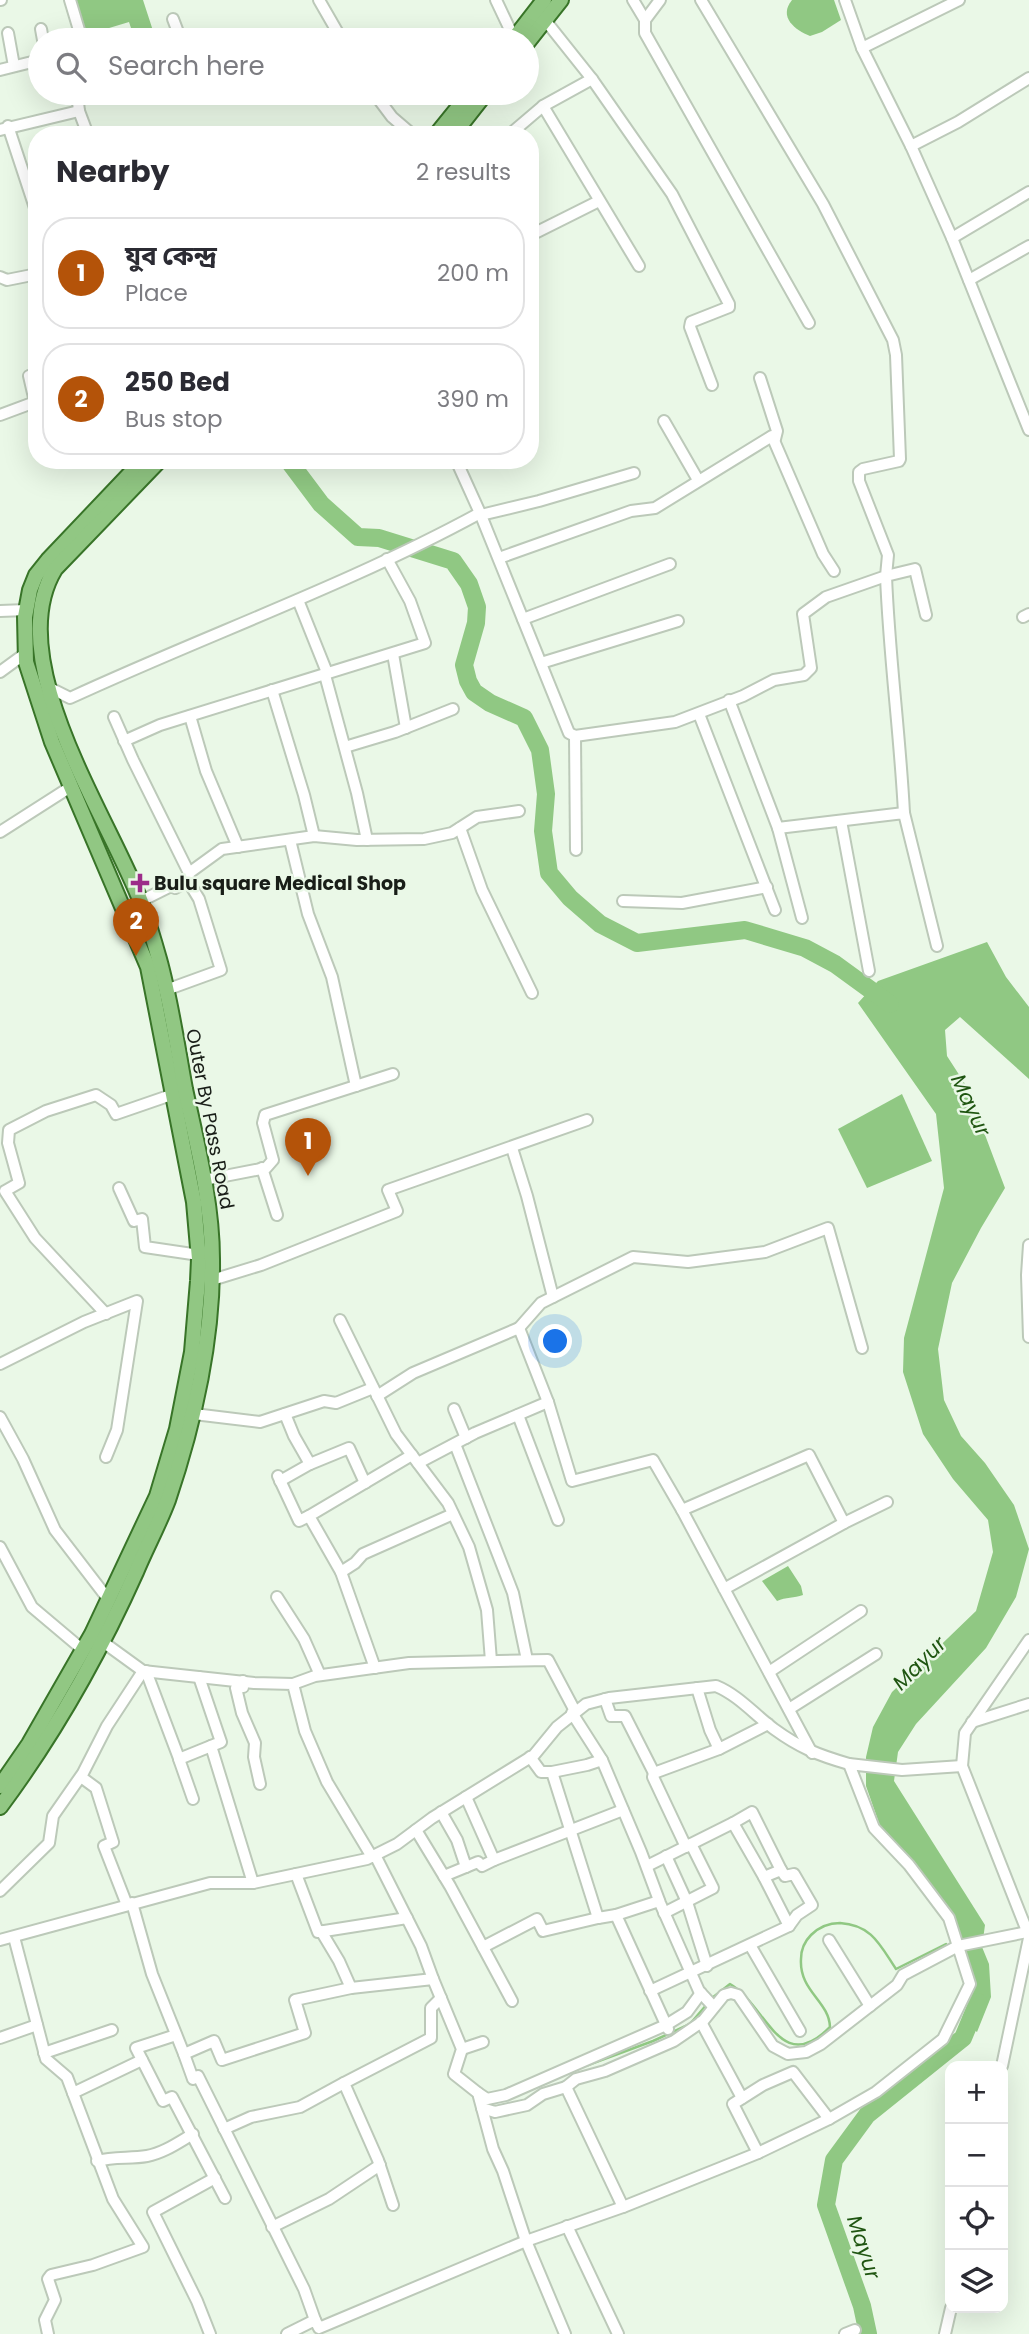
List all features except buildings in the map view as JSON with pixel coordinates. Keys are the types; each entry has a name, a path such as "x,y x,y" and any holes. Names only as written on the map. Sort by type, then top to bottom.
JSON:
{"main road":[{"path":"526,28 544,0"},
{"path":"534,28 545,20 561,0"},
{"path":"443,126 460,105"},
{"path":"460,126 477,105"},
{"name":"Outer By Pass Road","path":"0,1786 29,1744 83,1650 158,1496 177,1429 192,1352 198,1255 194,1202 148,967 52,742 26,662 26,610 36,575 134,469"},
{"name":"Outer By Pass Road","path":"0,1807 40,1752 103,1642 166,1503 194,1415 204,1357 212,1280 208,1204 160,962 141,901 63,735 38,656 39,621 46,582 55,569 151,469"}],"street":[{"path":"70,0 78,28"},
{"path":"319,0 335,28"},
{"path":"496,0 511,28"},
{"path":"633,0 645,20 645,33 809,323"},
{"path":"645,20 660,0"},
{"path":"701,0 823,204 893,340 901,459 863,469 859,472 859,481 888,555 886,576 901,745 904,813 937,946"},
{"path":"845,0 862,48 911,146 952,238 1029,430"},
{"path":"862,48 959,0"},
{"path":"173,19 176,28"},
{"path":"545,20 592,79 672,194 729,304 729,307 691,322 690,327 712,385"},
{"path":"8,33 15,66"},
{"path":"0,70 28,63"},
{"path":"911,146 958,122 1029,78"},
{"path":"519,126 542,106 592,79"},
{"path":"78,105 85,126"},
{"path":"383,105 402,126"},
{"path":"542,106 639,266"},
{"path":"28,191 4,128 79,111"},
{"path":"952,238 1029,192"},
{"path":"539,231 599,201"},
{"path":"969,280 1029,246"},
{"path":"0,277 7,280 28,276"},
{"path":"760,378 774,418 777,431 775,439 823,554 834,571"},
{"path":"0,415 28,405"},
{"path":"664,421 698,480"},
{"path":"499,558 631,511 655,508 772,436 775,439"},
{"path":"460,469 569,733 575,736 675,722 743,696 774,680 804,675 811,668 803,614 826,597 886,576 915,569 926,615"},
{"path":"48,687 70,698 298,600 429,541 480,514 539,501 634,473"},
{"path":"124,741 160,725 425,643 410,601 387,559"},
{"path":"523,619 670,564"},
{"path":"298,600 326,670 325,675 367,840"},
{"path":"0,611 26,610"},
{"path":"541,663 678,621"},
{"path":"0,672 26,653"},
{"path":"393,654 406,728"},
{"path":"271,690 314,836"},
{"path":"729,700 778,828 802,918"},
{"path":"345,747 406,728 453,709"},
{"path":"699,714 775,910"},
{"path":"114,716 199,900 221,970 166,990"},
{"path":"190,716 206,771 237,847"},
{"path":"575,736 576,850"},
{"path":"0,832 72,786"},
{"path":"141,901 173,885 176,888 222,849 314,836 367,840 424,839 452,833 477,817 519,811"},
{"path":"778,828 904,813"},
{"path":"841,821 869,971"},
{"path":"460,828 482,890 532,993"},
{"path":"290,840 308,915 332,977 356,1086"},
{"path":"623,901 682,903 767,887"},
{"path":"204,1180 266,1168 272,1160 263,1123 265,1115 393,1074"},
{"path":"106,1314 35,1238 5,1191 19,1184 8,1143 9,1130 46,1111 96,1096 111,1105 116,1114 174,1094"},
{"path":"212,1280 261,1265 397,1211 388,1189 587,1120"},
{"path":"512,1148 553,1297"},
{"path":"262,1168 276,1215"},
{"path":"119,1188 134,1221 142,1219 145,1247 198,1255"},
{"path":"194,1415 260,1422 324,1401 336,1404 375,1392 519,1328 541,1303 633,1257 688,1262 765,1252 828,1228 862,1348"},
{"path":"1029,1245 1029,1337"},
{"path":"0,1364 137,1301 117,1430 106,1457"},
{"path":"340,1321 396,1434 447,1503 468,1547 487,1610 491,1661"},
{"path":"519,1328 548,1402 572,1481 653,1460 813,1754"},
{"path":"365,1483 349,1448 279,1478 299,1521 365,1483 415,1459 548,1402"},
{"path":"454,1409 466,1438"},
{"path":"285,1414 310,1464"},
{"path":"518,1415 558,1520"},
{"path":"0,1417 23,1459 55,1530 108,1599"},
{"path":"455,1444 513,1592 527,1660"},
{"path":"682,1510 809,1455 844,1523"},
{"path":"724,1588 887,1502"},
{"path":"341,1572 363,1554 453,1514"},
{"path":"309,1516 341,1572 375,1668"},
{"path":"0,1546 32,1607 83,1650"},
{"path":"277,1597 304,1639 320,1675"},
{"path":"769,1672 861,1611"},
{"path":"1003,2061 1028,1930 962,1766 965,1733 1029,1640"},
{"path":"103,1642 144,1671 293,1684 320,1675 409,1663 548,1660 602,1760 691,1973 702,1994 713,2006"},
{"path":"789,1709 876,1654"},
{"path":"144,1671 193,1799"},
{"path":"0,1891 49,1843 53,1816 81,1776 107,1726 144,1671"},
{"path":"180,1761 179,1759 221,1742 200,1677"},
{"path":"243,1681 243,1687 236,1688 242,1713 255,1743 254,1757 260,1784"},
{"path":"293,1684 305,1731 327,1782 374,1856 421,1945 462,2049 454,2074 478,2093 487,2099 506,2095 666,2027 687,2012 702,1994"},
{"path":"0,1940 210,1883 253,1883 374,1856 397,1844 441,1812 530,1757 574,1712 586,1704 605,1699 716,1686 728,1691 768,1724 813,1754 855,1764 902,1770 962,1766"},
{"path":"697,1688 719,1749"},
{"path":"605,1699 611,1716 625,1716 654,1773 653,1777 713,1888 664,1913"},
{"path":"972,1722 1029,1704"},
{"path":"654,1773 719,1749 768,1724"},
{"path":"211,1746 253,1883"},
{"path":"530,1757 541,1772 552,1772 602,1760"},
{"path":"81,1776 96,1788 113,1842 104,1846 130,1904 152,1974 193,2079 198,2076 304,2289 319,2328 526,2241 623,2207 758,2152 829,2119 876,2092 943,2039 970,1984 959,1946 948,1919 909,1865 874,1828 855,1764"},
{"path":"552,1772 598,1919"},
{"path":"466,1797 494,1860"},
{"path":"444,1875 478,1862 482,1866 623,1810"},
{"path":"441,1812 457,1840 466,1867"},
{"path":"646,1866 752,1812 781,1870 785,1876 794,1874 812,1905 797,1915 789,1926 650,1991"},
{"path":"733,1823 789,1926"},
{"path":"416,1830 444,1875 512,2001"},
{"path":"666,1856 687,1902 707,1966"},
{"path":"764,1877 781,1870"},
{"path":"296,1874 318,1932 407,1918"},
{"path":"483,1947 537,1919 544,1931 659,1901"},
{"path":"617,1914 674,2041"},
{"path":"482,2108 495,2112 527,2105 543,2094 566,2087 576,2079 605,2071 674,2041 701,2022 724,1995 731,1993 738,1996 773,2046 788,2054 806,2052 821,2044 897,1986 903,1975 959,1946 1028,1930"},
{"path":"321,1931 340,1961 351,1988"},
{"path":"14,1937 46,2059 67,2077 113,2200 143,2247 93,2265 51,2275 48,2279 55,2300 45,2320 48,2334"},
{"path":"829,1940 870,2006"},
{"path":"750,1945 800,2031"},
{"path":"184,2054 214,2041 222,2060 305,2033 295,2000 351,1988 433,1979"},
{"path":"224,2129 251,2117 300,2107 431,2038 431,2008 441,1998"},
{"path":"701,2022 742,2098"},
{"path":"0,2038 37,2025"},
{"path":"44,2053 112,2030"},
{"path":"176,2035 136,2048 163,2101 172,2097 225,2198"},
{"path":"462,2049 483,2042"},
{"path":"74,2092 142,2060"},
{"path":"758,2152 733,2104 763,2085 793,2072 829,2119"},
{"path":"344,2083 380,2165 393,2205"},
{"path":"566,2087 623,2207"},
{"path":"478,2093 493,2149 526,2241 565,2334"},
{"path":"97,2161 113,2156 149,2156 193,2134"},
{"path":"272,2227 329,2199 380,2165"},
{"path":"210,2334 198,2301 153,2211 215,2178"},
{"path":"567,2226 618,2334"},
{"path":"945,2334 950,2313"},
{"path":"287,2334 315,2320"}],"water":[{"path":"75,0 143,0 152,28 131,28 129,22 109,28 84,28"},
{"path":"792,0 834,0 841,20 810,36 790,22 787,12"},
{"path":"987,942 1006,977 1029,1007 1029,1079 960,1017 945,1030 947,1056 967,1087 1005,1188 952,1283 938,1349 944,1400 961,1436 985,1463 1014,1505 1029,1549 1016,1597 986,1648 916,1724 898,1752 894,1781 985,1925 982,1947 989,1964 991,1997 977,2032 962,2020 975,1984 954,1917 930,1883 880,1826 866,1786 866,1757 873,1727 892,1692 976,1611 993,1552 988,1520 953,1479 923,1434 903,1372 904,1338 944,1188 936,1114 858,1003 878,981"},
{"path":"902,1094 932,1161 867,1188 838,1129"},
{"path":"788,1566 801,1586 803,1595 777,1601 762,1581"}],"waterway":[{"path":"295,469 321,504 358,537 379,538 453,561 469,584 477,607 476,623 464,665 468,681 474,692 490,703 524,718 540,750 546,794 543,831 549,873 570,898 600,924 637,943 745,930 805,948 835,964 890,1004"},
{"path":"712,1998 730,1984 743,1994 775,2032 786,2041 798,2045 813,2041 830,2027 825,2010 809,1988 802,1970 803,1946 817,1930 836,1923 860,1928 874,1938 896,1969 946,1944"},
{"name":"Mayur","path":"868,2334 862,2306 826,2205 834,2160 867,2115 963,2038 978,2002"},
{"path":"588,2065 690,2024 708,2003"}],"place":[{"name":"Bulu square Medical Shop","path":"140,883"},
{"name":"250 Bed","path":"136,956"},
{"name":"যুব কেন্দ্র","path":"308,1176"}]}
